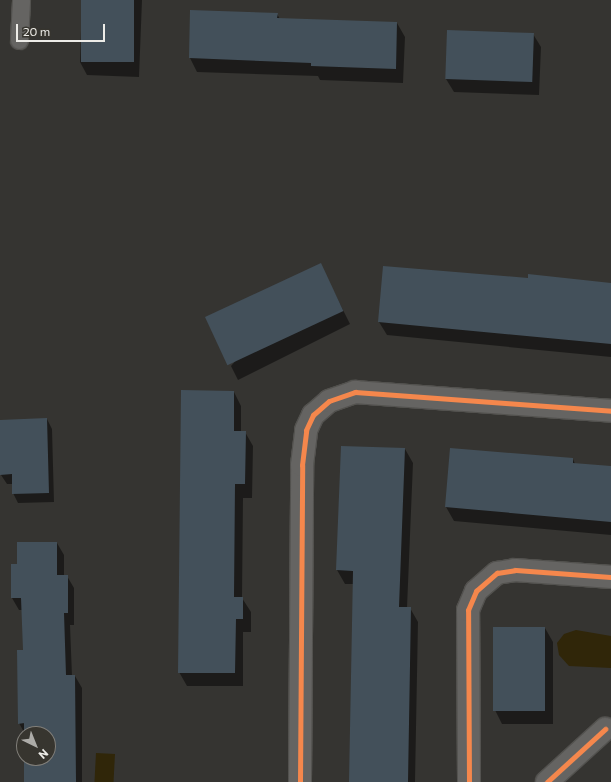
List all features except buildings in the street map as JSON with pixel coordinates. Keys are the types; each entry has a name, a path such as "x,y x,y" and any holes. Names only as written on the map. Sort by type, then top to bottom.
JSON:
{"street":[{"path":"300,782 302,465 306,430 313,415 329,401 355,392 611,411"},
{"path":"469,782 468,610 476,591 497,573 514,570 611,577"},
{"path":"547,782 605,729"}],"lane":[{"path":"19,40 21,0"}],"shaded area":[{"path":"576,630 611,636 611,668 569,666 559,655 557,643 564,634"},
{"path":"96,753 115,754 114,782 94,782"}],"cycle path":[{"path":"300,782 302,465 306,430 313,415 329,401 355,392 611,411"},
{"path":"469,782 468,610 476,591 497,573 515,570 611,577"},
{"path":"547,782 605,729"}]}
